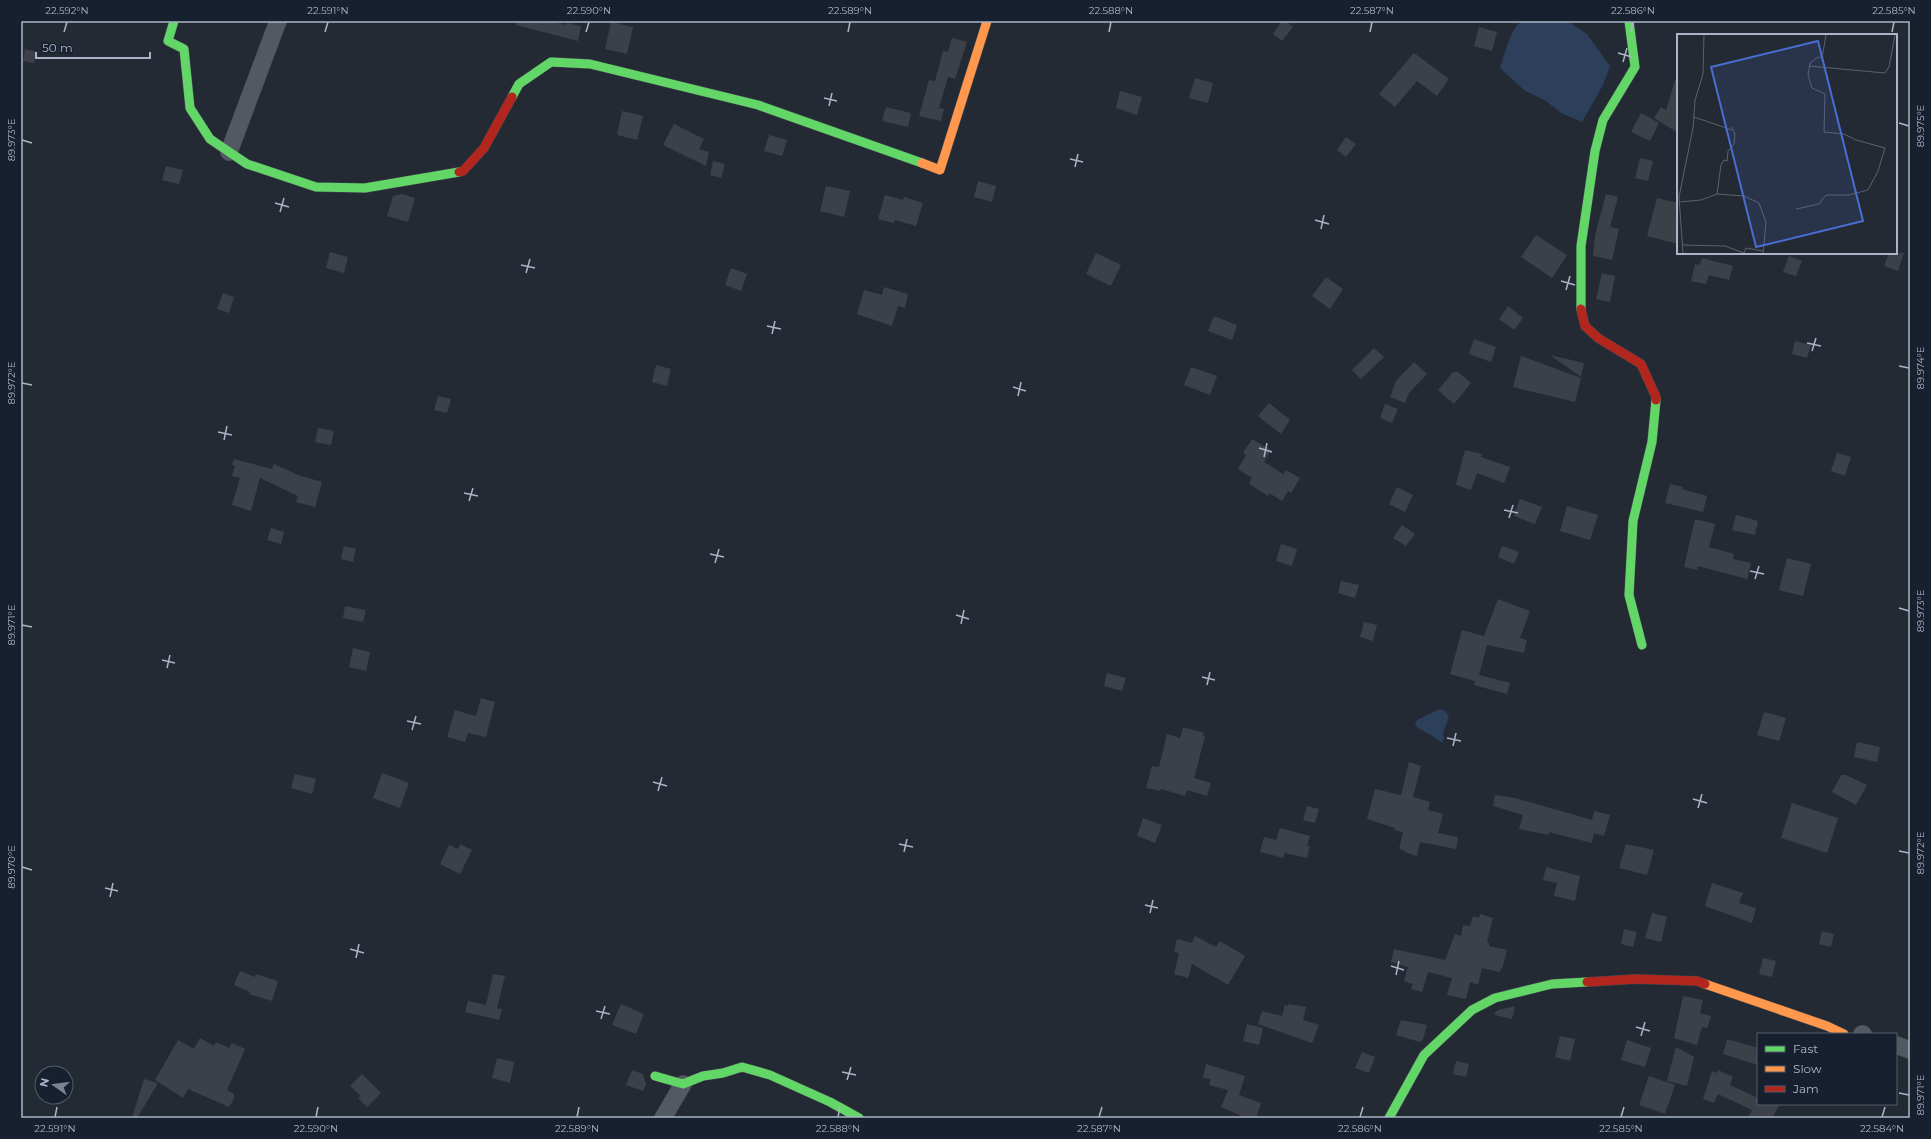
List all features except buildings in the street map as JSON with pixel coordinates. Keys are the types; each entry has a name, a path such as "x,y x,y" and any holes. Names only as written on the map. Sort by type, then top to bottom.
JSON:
{"street":[{"path":"174,21 168,41 184,49 190,108 210,139 247,164 316,187 365,188 463,172 484,148 519,84 551,62 597,66 758,105 838,132 940,170 987,21"},
{"path":"229,152 278,21"},
{"path":"1629,21 1635,67 1603,120 1595,151 1581,246 1580,306 1584,326 1598,338 1641,364 1656,397 1652,442 1633,521 1629,595 1642,645"},
{"path":"1389,1118 1424,1055 1472,1010 1495,998 1552,984 1636,979 1697,981 1827,1026 1842,1033"},
{"path":"1897,1045 1910,1050"},
{"path":"663,1118 683,1084 703,1076 723,1073 742,1067 770,1075 830,1102 859,1118"},
{"path":"655,1076 683,1084"}],"water":[{"path":"1522,21 1567,21 1587,34 1610,66 1603,85 1582,122 1561,113 1546,101 1524,90 1500,68 1511,35 1514,29"},
{"path":"1440,709 1445,711 1449,717 1443,733 1444,739 1441,743 1415,725 1417,720"}],"traffic: fast":[{"path":"174,21 168,41 184,49 190,108 210,139 247,164 316,187 365,188 459,172"},
{"path":"1581,309 1581,246 1595,151 1603,120 1635,67 1629,21"},
{"path":"512,97 519,84 551,62 590,64 758,105 922,163"},
{"path":"1642,645 1629,595 1633,521 1652,442 1656,400"},
{"path":"1389,1118 1424,1055 1472,1010 1495,998 1552,984 1587,982"},
{"path":"655,1076 683,1084 703,1076 723,1073 742,1067 770,1075 830,1102 859,1118"}],"traffic: slow":[{"path":"922,163 940,170 987,21"},
{"path":"1705,984 1827,1026 1842,1033"}],"traffic: jam":[{"path":"459,172 463,171 484,148 512,97"},
{"path":"1581,309 1585,326 1598,338 1641,364 1656,400"},
{"path":"1587,982 1636,979 1697,981 1705,984"}]}
